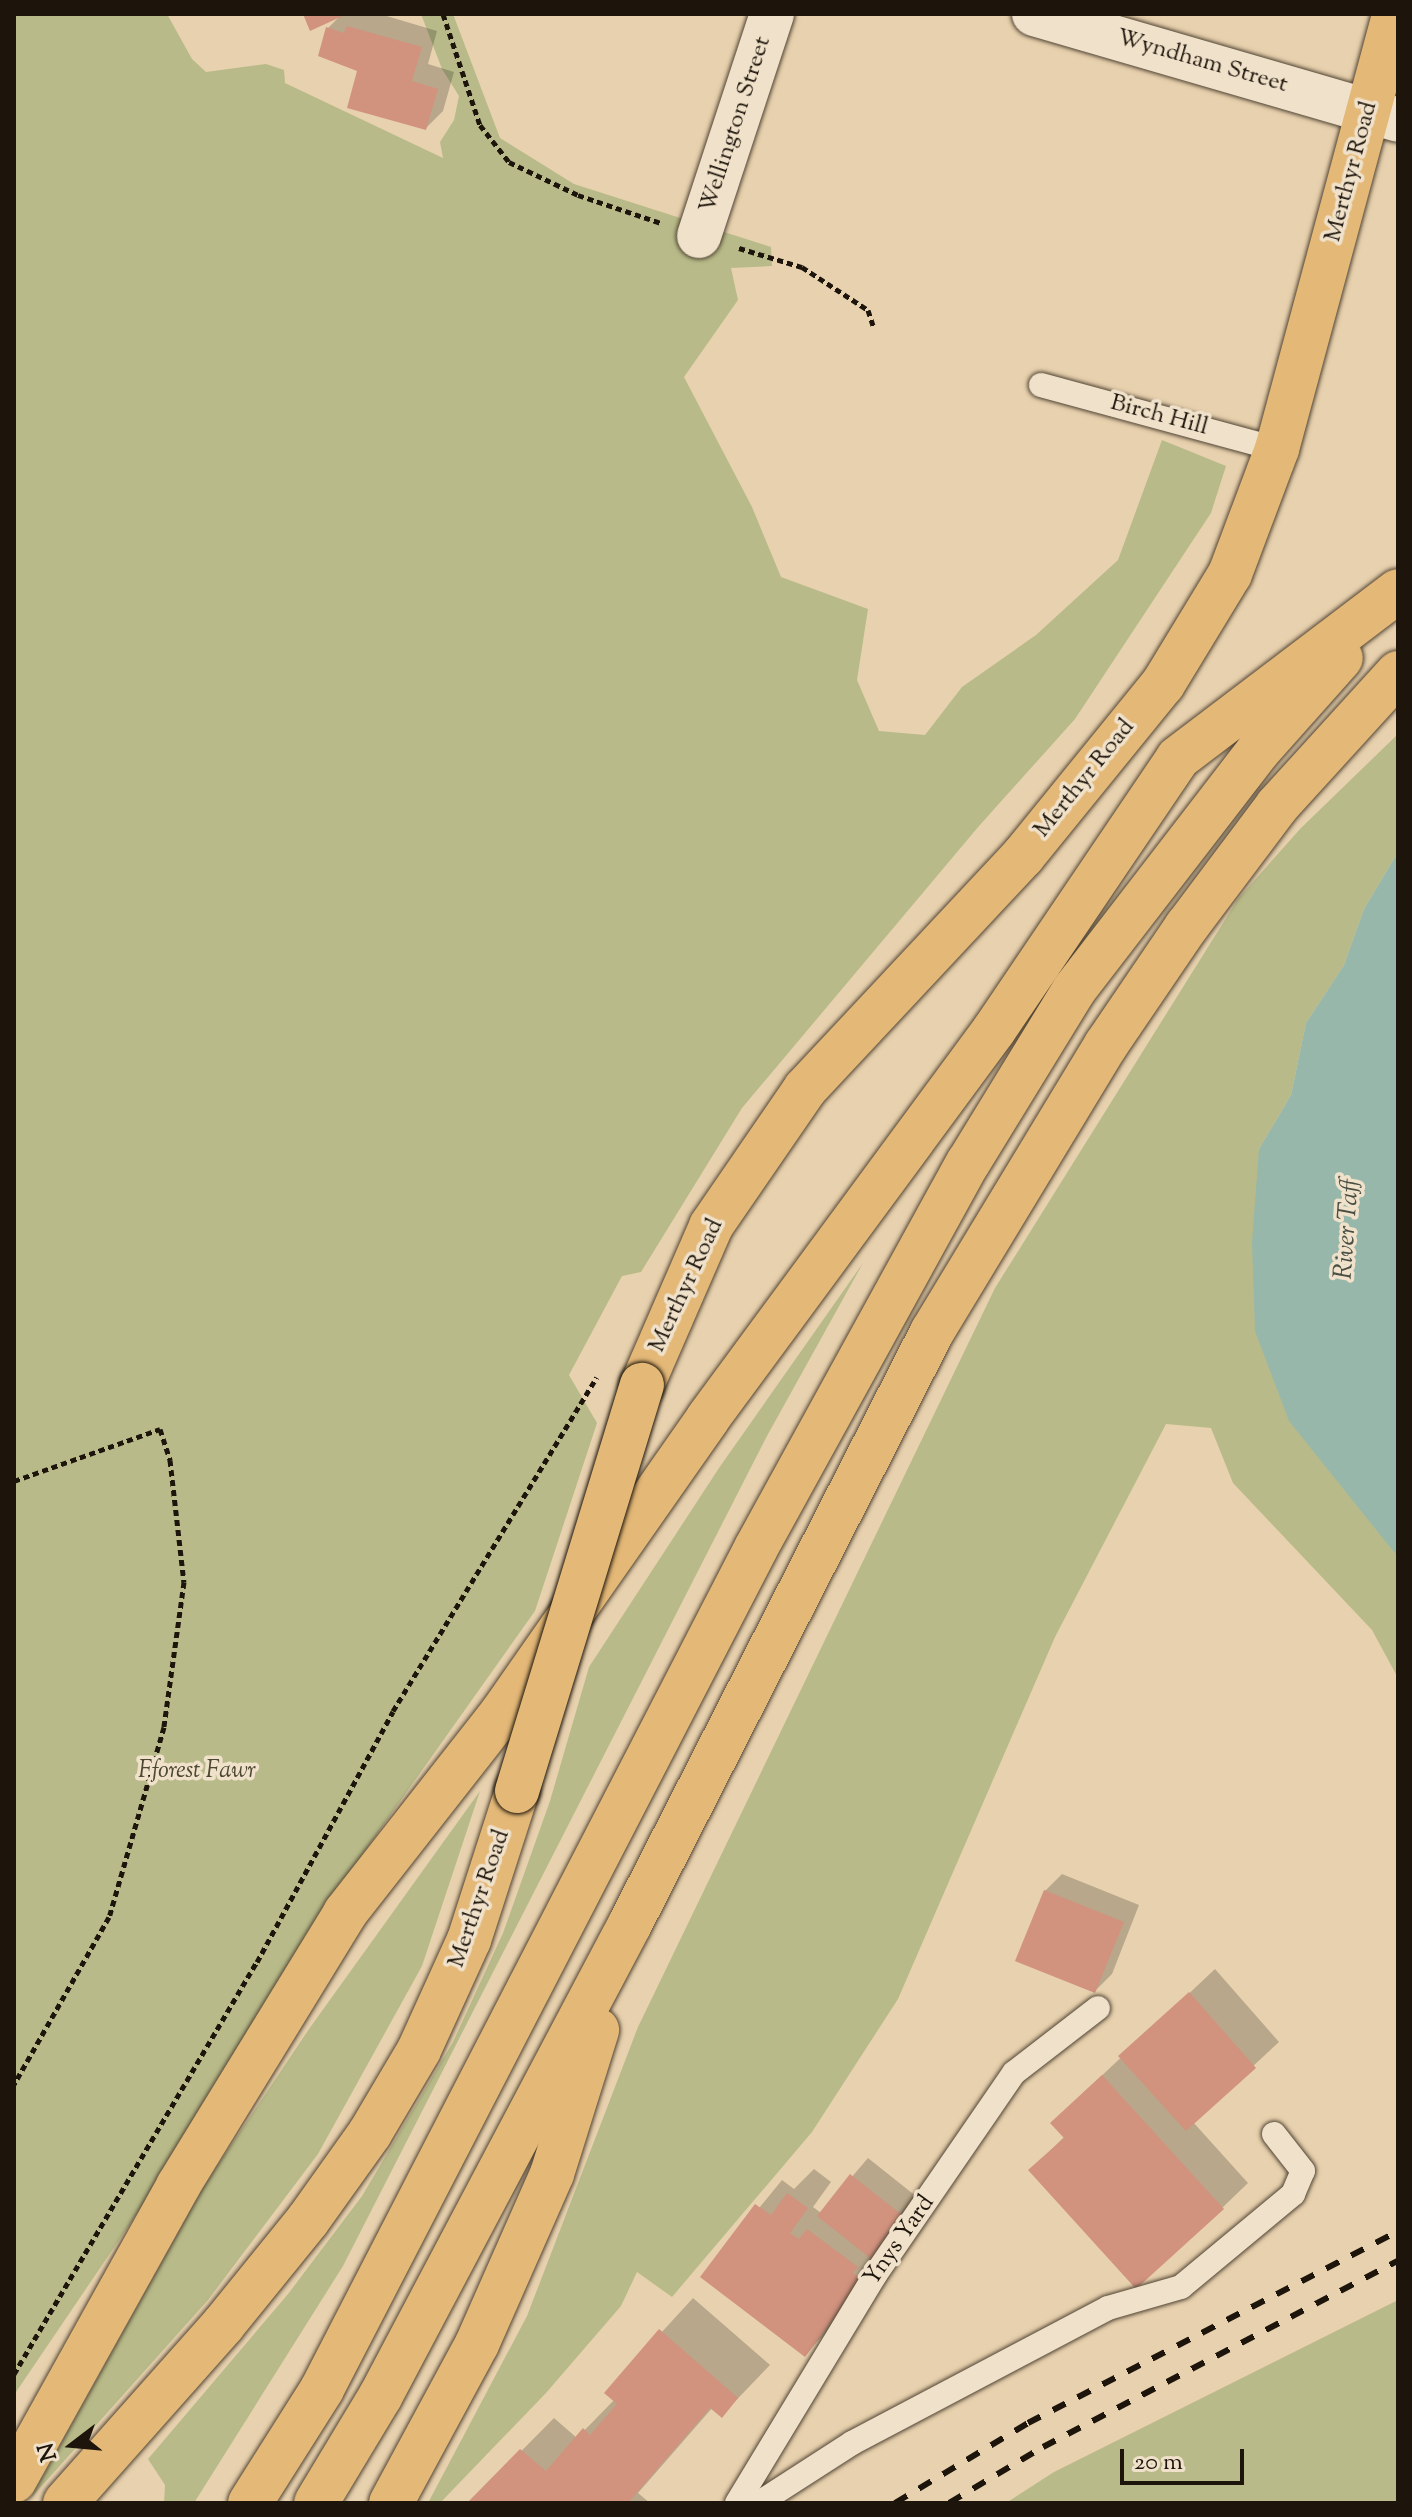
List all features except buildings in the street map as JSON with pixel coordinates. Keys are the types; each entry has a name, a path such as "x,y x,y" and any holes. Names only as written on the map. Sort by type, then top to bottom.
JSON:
{"main road":[{"name":"Merthyr Road","path":"65,2503 223,2325 308,2220 370,2133 419,2050 469,1940 642,1385 711,1226 805,1089 993,891 1163,684 1230,574 1277,449 1384,115 1394,14"},
{"path":"14,2481 178,2186 345,1913 501,1714 717,1405 994,1030 1178,758 1398,592"},
{"path":"250,2503 322,2389 756,1548 976,1149 1074,990 1167,866 1259,750 1398,592"},
{"path":"316,2503 380,2397 630,1924 932,1332 1106,1045 1277,806 1398,673"},
{"path":"391,2503 477,2344 552,2174 630,1924"}],"street":[{"name":"Wellington Street","path":"699,236 772,14"},
{"name":"Wyndham Street","path":"1034,14 1384,115"}],"lane":[{"name":"Birch Hill","path":"1041,385 1277,449"},
{"name":"Ynys Yard","path":"737,2503 875,2275 1014,2073 1098,2008"},
{"path":"759,2503 852,2443 1108,2308 1181,2287 1293,2194 1303,2171 1274,2134"}],"path":[{"path":"443,14 480,125 509,162 578,195 802,267 868,310 874,328"},
{"path":"14,1481 160,1429 170,1460 184,1582 164,1727 109,1917 14,2084"}],"green space":[{"name":"Fforest Fawr","path":"14,14 167,14 192,59 206,72 266,64 284,70 285,83 443,158 440,142 454,120 459,96 442,69 421,14 453,14 500,138 574,184 771,247 772,266 731,268 738,300 684,377 752,507 781,577 868,609 857,680 879,731 925,735 962,687 1036,635 1118,560 1162,440 1226,466 1211,513 1075,719 979,826 742,1108 641,1272 622,1276 569,1375 597,1423 535,1611 362,1855 153,2190 14,2395"},
{"path":"1398,734 1398,852 1364,909 1344,965 1306,1023 1291,1095 1259,1149 1370,1518 1398,1557 1398,1678 1372,1630 1233,1483 1211,1428 1166,1424 1055,1637 898,1999 812,2132 672,2297 637,2272 621,2306 546,2393 440,2503 428,2503 527,2316 638,2027 995,1288 1238,899 1300,829"},
{"path":"863,1263 767,1436 343,2266 194,2503 164,2503 165,2485 148,2459 288,2294 362,2196 453,2042 503,1933 550,1801 589,1667 719,1468"},
{"path":"480,1791 422,1966 318,2154 208,2300 31,2498 205,2184 309,2029"},
{"path":"1398,2300 1398,2503 1006,2503 1054,2472"}],"water":[{"name":"River Taff","path":"1398,852 1398,1557 1289,1421 1255,1331 1252,1242 1259,1149 1291,1095 1306,1023 1344,965 1364,909"}],"railway":[{"path":"895,2503 1028,2423 1398,2231"},
{"path":"949,2503 1043,2447 1398,2261"}]}
